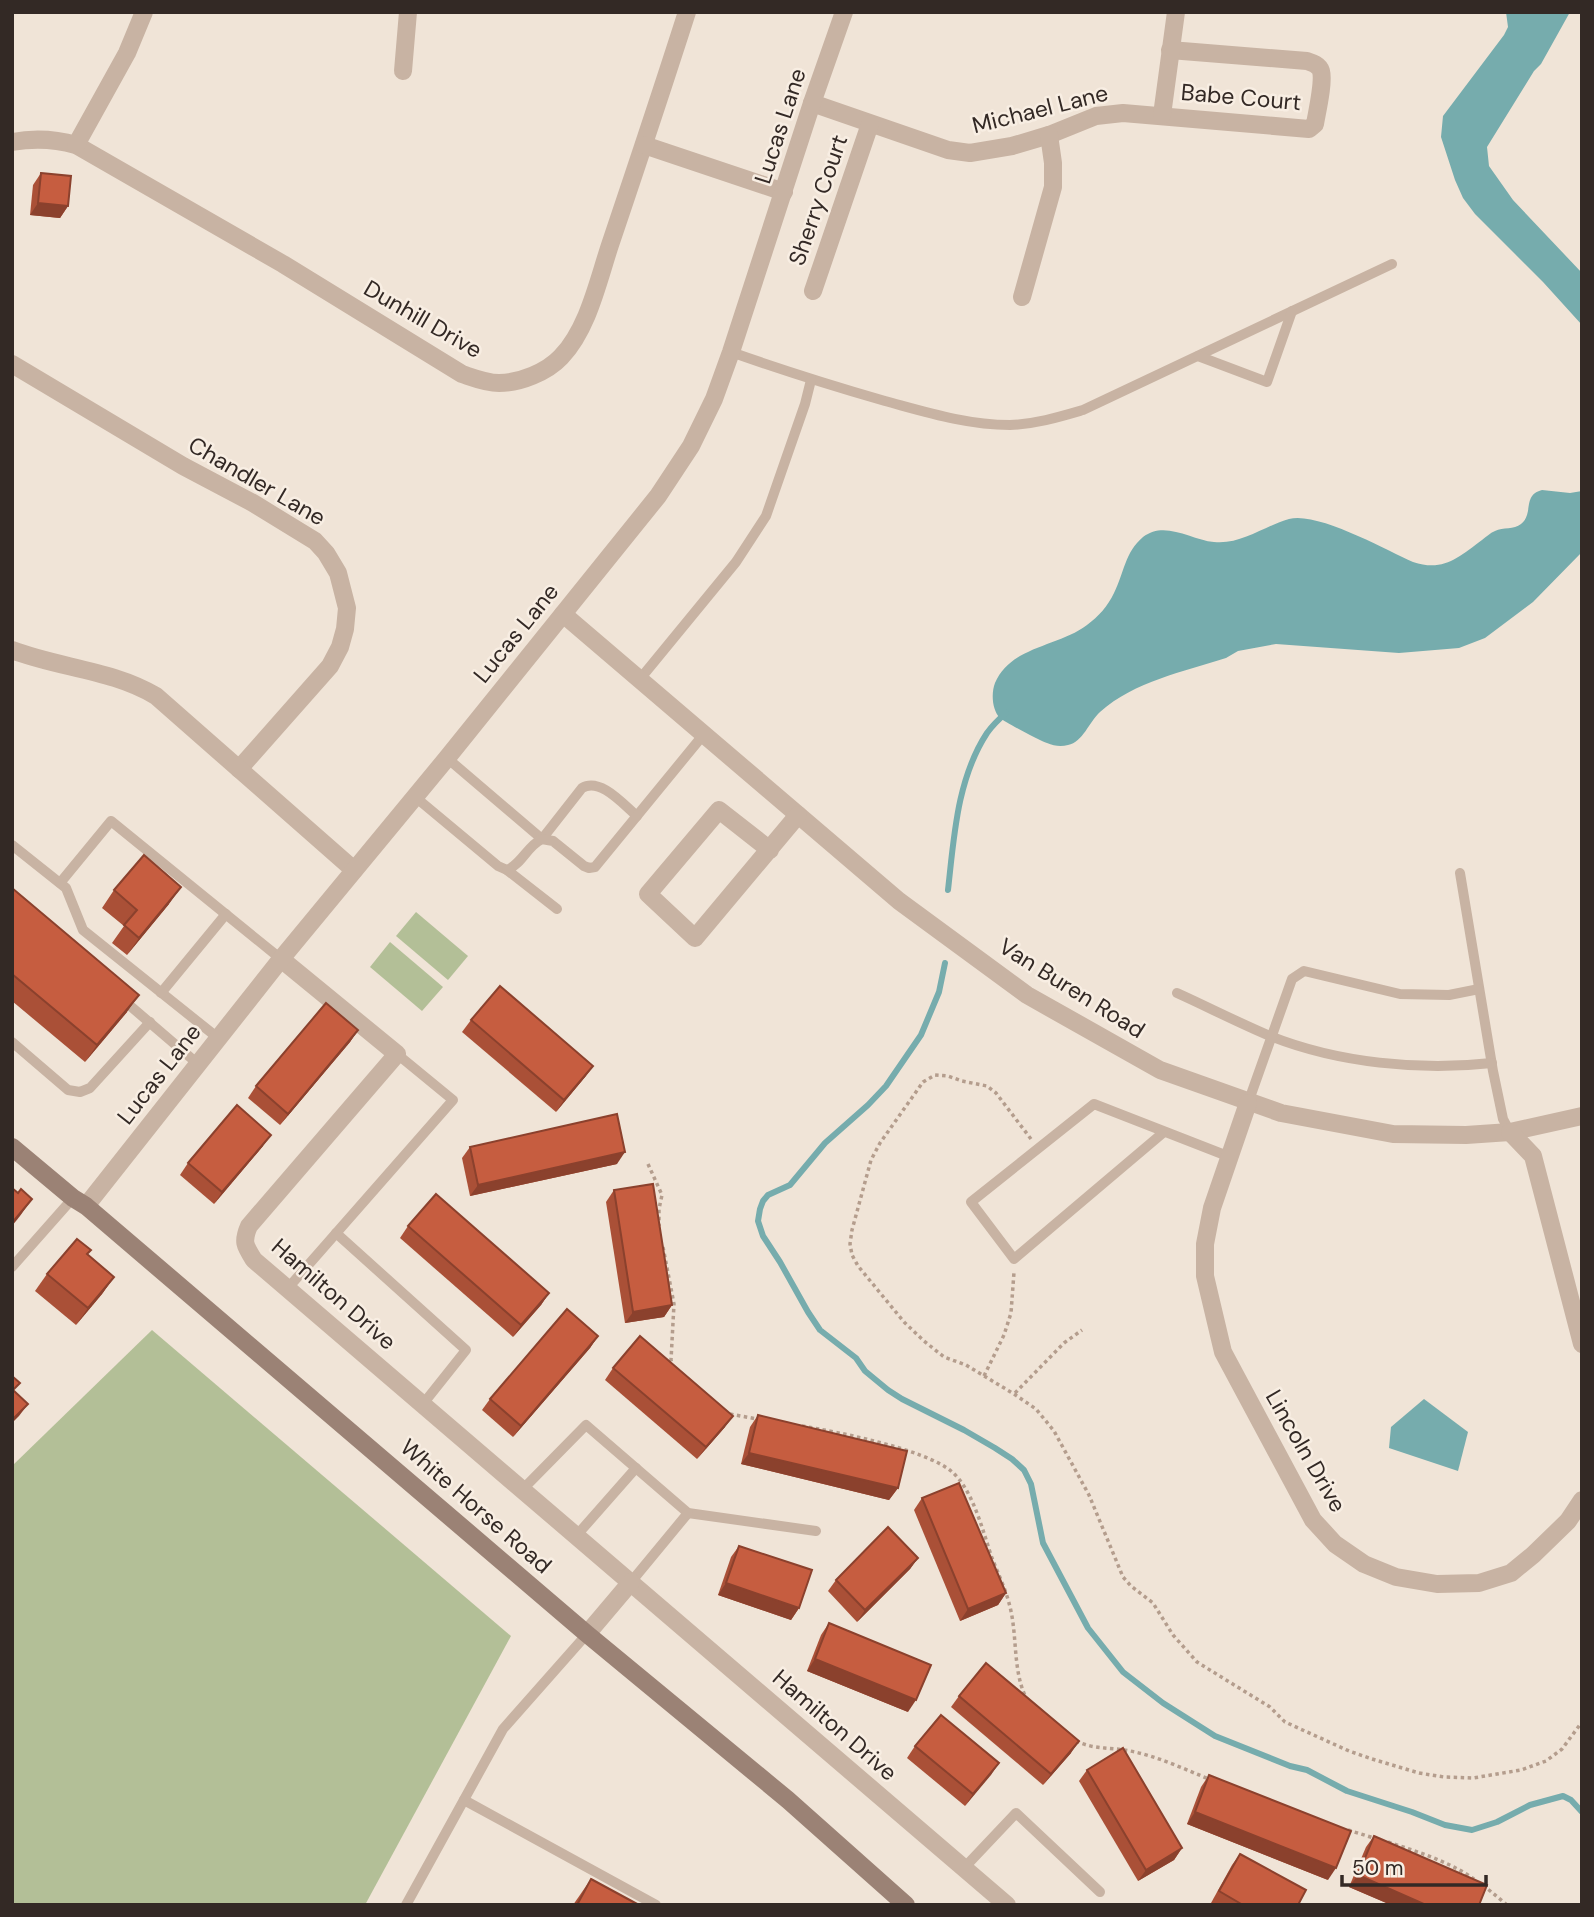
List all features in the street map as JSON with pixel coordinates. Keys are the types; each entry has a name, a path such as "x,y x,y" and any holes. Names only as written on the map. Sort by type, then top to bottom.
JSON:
{"main road":[{"name":"White Horse Road","path":"12,1147 788,1801 902,1903"}],"street":[{"path":"76,145 127,53 144,12"},
{"path":"403,71 408,12"},
{"name":"Dunhill Drive","path":"12,142 31,138 76,145 283,264 443,364 472,377 499,383 519,380 542,371 561,358 583,324 687,12"},
{"name":"Lucas Lane","path":"79,1202 198,1064 447,758 658,496 691,446 714,399 732,352 844,12"},
{"path":"1162,115 1176,12"},
{"name":"Babe Court","path":"1162,115 1309,129 1315,124 1320,96 1321,72 1317,65 1307,61 1170,51"},
{"name":"Michael Lane","path":"812,103 948,150 970,153 1012,146 1096,117 1123,113 1162,115"},
{"name":"Sherry Court","path":"813,291 870,124"},
{"path":"1022,297 1053,187 1049,135"},
{"path":"644,145 784,192"},
{"name":"Chandler Lane","path":"12,364 315,541 338,573 347,608 340,648 330,666 239,769"},
{"name":"Van Buren Road","path":"563,614 899,901 1027,995 1160,1070 1280,1113 1393,1133 1466,1135 1510,1132 1582,1116"},
{"path":"12,650 123,680 156,696 354,870"},
{"path":"770,850 719,810 648,894 695,938 770,850 798,815"},
{"path":"281,959 397,1054"},
{"name":"Hamilton Drive","path":"397,1054 249,1226 244,1237 246,1247 254,1260 1007,1905"},
{"name":"Lincoln Drive","path":"1248,1103 1212,1208 1205,1244 1205,1276 1223,1352 1313,1520 1335,1544 1364,1563 1396,1577 1437,1584 1479,1583 1511,1573 1568,1521 1582,1500"},
{"path":"1510,1132 1532,1156 1582,1343"},
{"path":"587,1634 631,1582"}],"lane":[{"path":"732,352 811,380 943,417 1011,425 1041,422 1083,410 1392,264"},
{"path":"1198,356 1267,382 1292,312"},
{"path":"640,679 736,562 766,516 811,380"},
{"path":"447,758 542,838 553,841 589,868 594,867 704,734"},
{"path":"507,870 515,867 582,788 589,784 604,788 636,816"},
{"path":"414,796 498,866 557,909"},
{"path":"61,883 111,821 281,959"},
{"path":"12,845 66,888 83,930 218,1038"},
{"path":"1460,873 1492,1063 1503,1119 1510,1132"},
{"path":"162,993 226,914"},
{"path":"1248,1103 1292,979 1304,971 1400,994 1449,995 1479,989"},
{"path":"107,986 198,1064"},
{"path":"1177,993 1272,1037 1318,1051 1377,1063 1465,1066 1492,1063"},
{"path":"12,1042 68,1090 80,1092 90,1088 150,1022"},
{"path":"288,1288 453,1100 397,1054"},
{"path":"1164,1132 1014,1259 971,1202 1094,1104 1230,1157"},
{"path":"12,1268 79,1202"},
{"path":"336,1233 466,1350 423,1404"},
{"path":"523,1489 586,1425 688,1513 816,1531"},
{"path":"577,1535 636,1468"},
{"path":"631,1582 688,1513"},
{"path":"406,1905 503,1729 587,1634"},
{"path":"464,1800 656,1905"},
{"path":"964,1868 1016,1813 1100,1892"}],"path":[{"path":"1038,1149 996,1093 987,1086 935,1075 923,1082 871,1160 852,1230 852,1255 904,1322 944,1357 966,1365 1036,1409 1054,1431 1089,1495 1124,1577 1153,1603 1173,1635 1197,1662 1270,1707 1285,1722 1349,1751 1419,1773 1473,1778 1521,1770 1546,1761 1562,1749 1582,1722"},
{"path":"648,1164 662,1195 659,1228"},
{"path":"662,1241 674,1304 671,1360 673,1369 679,1375"},
{"path":"984,1376 1004,1335 1011,1313 1014,1259"},
{"path":"1014,1394 1064,1343 1082,1330"},
{"path":"724,1412 759,1419"},
{"path":"797,1426 908,1451 950,1471 961,1482 971,1500 1009,1603 1017,1668 1028,1701"},
{"path":"1073,1740 1102,1749 1128,1750 1143,1754 1220,1783"},
{"path":"1337,1826 1444,1863 1465,1873 1507,1905"}],"green space":[{"path":"416,912 468,956 448,980 396,936"},
{"path":"390,942 443,987 422,1011 370,967"},
{"path":"152,1330 511,1636 365,1905 12,1905 12,1466"}],"water":[{"path":"1506,12 1570,12 1541,64 1487,147 1489,166 1513,200 1582,273 1582,325 1475,214 1463,198 1441,137 1443,116 1504,35 1508,27"},
{"path":"1542,490 1570,493 1582,491 1582,552 1533,602 1485,638 1459,648 1399,653 1276,644 1238,651 1226,658 1128,692 1100,712 1078,740 1065,746 1052,745 1037,739 1000,718 995,711 994,687 1002,671 1023,654 1075,632 1095,618 1112,598 1132,549 1151,532 1178,532 1205,541 1224,542 1243,538 1289,519 1301,518 1333,526 1413,562 1433,565 1458,558 1493,532 1521,524 1527,515 1532,496"},
{"path":"1424,1399 1468,1432 1458,1471 1389,1448 1391,1427"}],"building":[{"path":"41,173 71,176 68,206 38,203"},
{"path":"144,855 181,887 139,938 124,925 137,910 114,890"},
{"path":"12,888 139,995 97,1045 12,974"},
{"path":"500,986 593,1066 564,1100 471,1020"},
{"path":"326,1003 358,1030 288,1114 256,1086"},
{"path":"237,1105 271,1135 222,1192 188,1163"},
{"path":"617,1114 625,1152 478,1185 470,1147"},
{"path":"653,1184 672,1305 633,1312 614,1190"},
{"path":"12,1188 18,1193 21,1189 32,1199 12,1223"},
{"path":"436,1194 549,1293 521,1325 408,1226"},
{"path":"77,1239 91,1250 87,1254 114,1277 88,1308 47,1274"},
{"path":"567,1309 598,1336 521,1426 490,1399"},
{"path":"640,1336 733,1416 706,1447 613,1368"},
{"path":"12,1376 20,1383 13,1390 28,1404 12,1420"},
{"path":"758,1415 907,1451 898,1488 749,1453"},
{"path":"959,1483 1006,1593 968,1609 922,1498"},
{"path":"888,1527 918,1558 865,1610 836,1580"},
{"path":"739,1546 812,1570 799,1608 726,1583"},
{"path":"829,1623 931,1665 916,1700 815,1659"},
{"path":"986,1663 1079,1741 1051,1774 959,1696"},
{"path":"941,1715 999,1763 973,1794 915,1746"},
{"path":"1123,1748 1182,1848 1146,1870 1087,1770"},
{"path":"1209,1775 1351,1831 1336,1868 1195,1812"},
{"path":"1374,1836 1487,1885 1479,1905 1426,1905 1358,1875"},
{"path":"1240,1854 1306,1890 1298,1905 1243,1905 1219,1891"},
{"path":"591,1879 639,1905 577,1905"}],"waterway":[{"path":"948,890 958,809 969,769 987,733 1006,713"},
{"path":"945,963 939,992 921,1035 886,1086 825,1143 790,1185 768,1195 760,1209 758,1221 763,1236 820,1330 856,1358 865,1371 888,1390 995,1448 1024,1470 1031,1484 1043,1543 1088,1628 1123,1672 1163,1703 1215,1736 1290,1766 1307,1770 1347,1791 1445,1825 1472,1830 1497,1822 1530,1805 1563,1796 1582,1812"}]}
